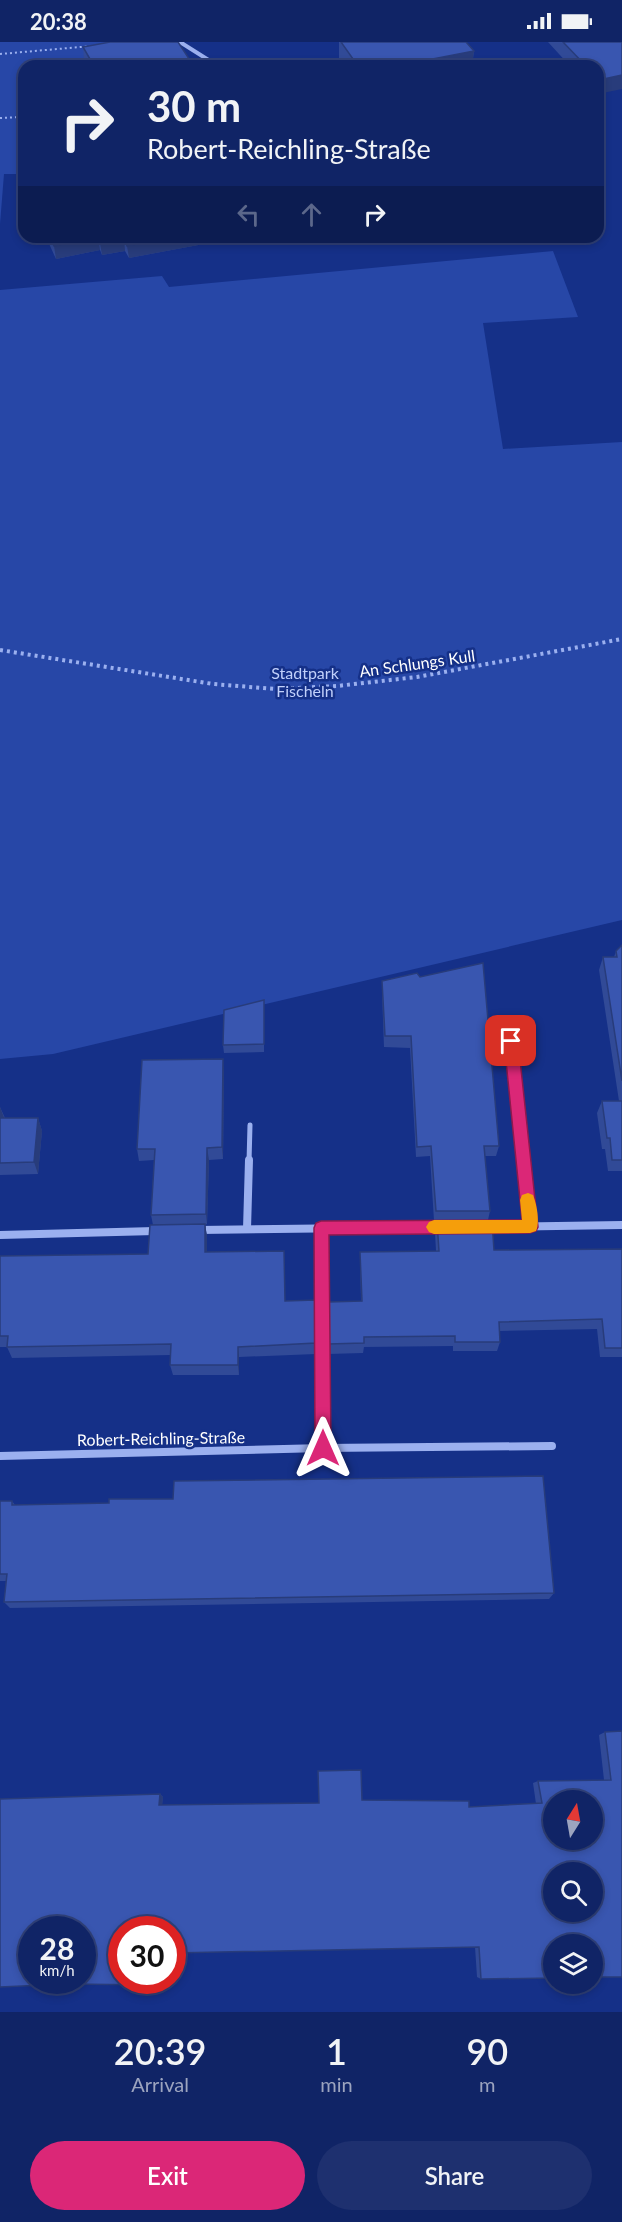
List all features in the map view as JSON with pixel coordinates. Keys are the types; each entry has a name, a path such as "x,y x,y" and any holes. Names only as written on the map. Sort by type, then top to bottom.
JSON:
{"street":[{"path":"180,42 208,60"},
{"path":"508,1018 530,1227"},
{"path":"247,1229 250,1125"},
{"path":"484,1227 622,1225"},
{"path":"188,1231 449,1227"},
{"path":"321,1228 323,1448"},
{"path":"0,1235 165,1231"},
{"name":"Robert-Reichling-Straße","path":"0,1456 323,1448 552,1446"}],"path":[{"path":"0,54 101,45"},
{"path":"0,118 18,117"},
{"name":"An Schlungs Kull","path":"0,650 213,684 275,689 337,686 417,677 622,639"}],"green space":[{"path":"0,42 144,42 152,48 82,60 18,60 18,174 4,174 0,224"},
{"name":"Stadtpark Fischeln","path":"553,251 578,317 483,323 503,449 622,442 622,920 53,1054 0,1059 0,290 162,276 169,287"}],"building":[{"path":"110,42 178,42 190,60 91,60 83,47"},
{"path":"341,42 466,42 474,51 428,60 354,60"},
{"path":"563,42 622,42 622,75 604,79 604,60 580,60"},
{"path":"53,243 69,243 54,246"},
{"path":"126,243 142,243 127,246"},
{"path":"622,945 622,1081 603,957 617,957 616,951"},
{"path":"483,963 499,1146 484,1146 490,1211 436,1211 431,1146 417,1147 411,1036 385,1036 382,981 417,973 420,977"},
{"path":"264,1000 264,1044 223,1045 224,1010"},
{"path":"223,1059 222,1147 207,1148 206,1214 151,1215 155,1149 137,1149 142,1060"},
{"path":"602,1101 622,1101 622,1160 612,1160"},
{"path":"0,1118 38,1118 34,1162 0,1163"},
{"path":"437,1222 492,1222 494,1250 622,1249 622,1348 605,1348 602,1319 499,1322 500,1342 455,1342 455,1336 364,1337 364,1343 328,1344 328,1302 362,1301 360,1252 439,1251"},
{"path":"205,1224 205,1252 284,1251 285,1301 316,1300 316,1343 238,1347 238,1365 170,1365 171,1344 7,1347 8,1336 0,1336 0,1256 148,1254 150,1225"},
{"path":"543,1476 554,1593 4,1602 7,1574 0,1574 0,1501 12,1501 12,1505 109,1503 109,1499 173,1499 174,1481"},
{"path":"622,1731 622,1977 603,1977 603,1934 543,1934 543,1978 481,1979 479,1947 186,1953 186,1916 108,1916 108,1984 96,1984 96,1916 18,1916 18,1986 0,1987 0,1799 160,1794 159,1805 319,1803 318,1771 361,1770 362,1800 469,1801 469,1807 542,1803 538,1781 611,1780 605,1732"}],"slow traffic":[{"path":"434,1227 530,1227 528,1200"}],"route":[{"path":"323,1448 321,1228 530,1227 511,1041"}]}
